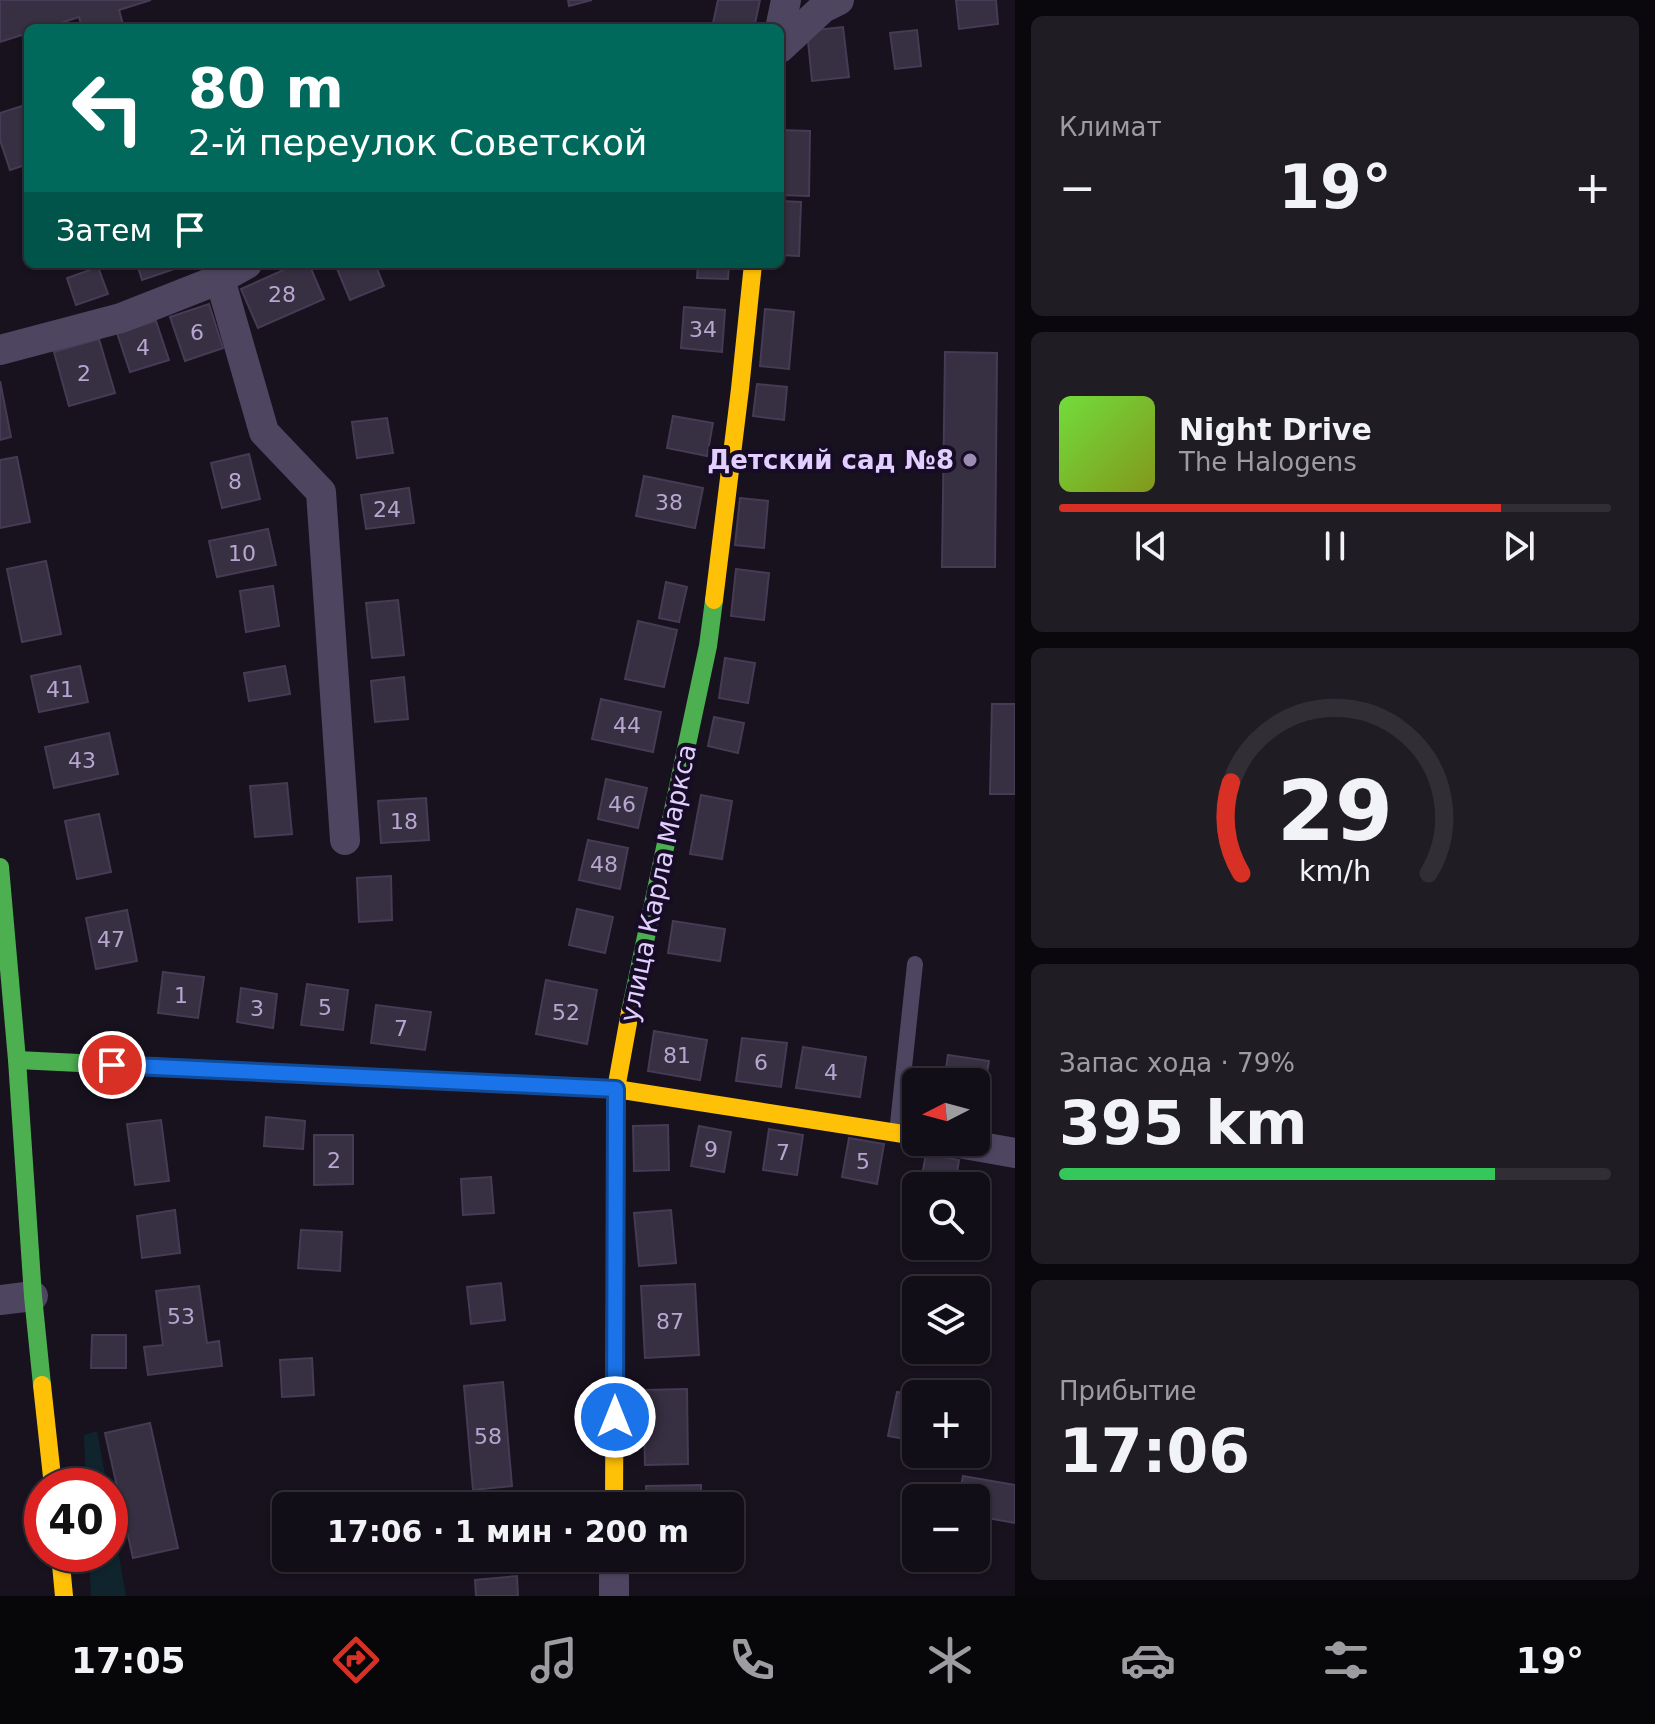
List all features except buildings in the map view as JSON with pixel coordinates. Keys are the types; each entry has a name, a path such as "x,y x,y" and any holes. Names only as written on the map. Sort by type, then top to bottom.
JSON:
{"street":[{"path":"781,24 786,0"},
{"path":"784,44 823,8 839,0"},
{"path":"0,350 121,318 220,279 240,268"},
{"name":"улица Карла Маркса","path":"614,1492 616,1089 708,646 753,268"},
{"path":"220,279 264,432 321,492 345,840"},
{"path":"0,867 33,1296 51,1468"},
{"path":"17,1060 616,1089 902,1133"},
{"path":"990,1149 1015,1153"},
{"path":"0,1300 33,1296"},
{"path":"62,1572 64,1596"},
{"path":"614,1572 614,1596"}],"lane":[{"path":"910,1068 915,964"}],"shaded area":[{"path":"97,1431 104,1468 85,1468 84,1435"},
{"path":"90,1572 122,1572 126,1596 91,1596"}],"traffic: fast":[{"path":"630,1012 708,646 714,600"},
{"path":"0,867 42,1385"},
{"path":"17,1060 429,1080"}],"traffic: slow":[{"path":"714,600 753,268"},
{"path":"614,1492 616,1089 630,1012"},
{"path":"429,1080 616,1089 902,1134"},
{"path":"42,1385 51,1468"},
{"path":"62,1572 64,1596"}],"place":[{"name":"Детский сад №8","path":"970,460"}],"route":[{"path":"112,1065 616,1089 615,1417"}]}
